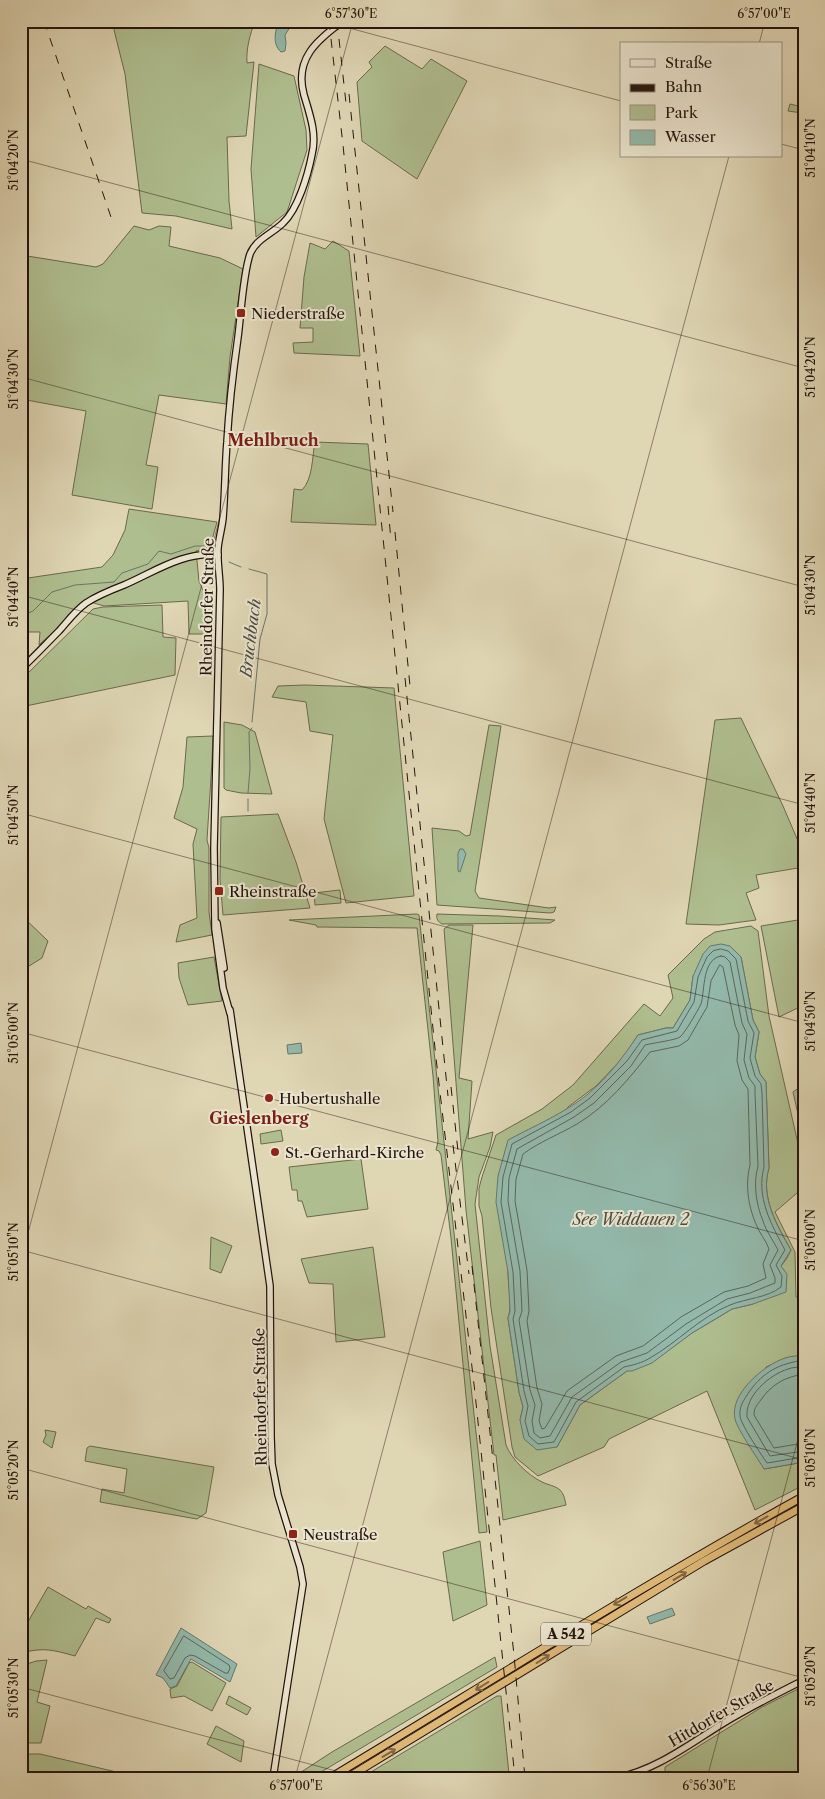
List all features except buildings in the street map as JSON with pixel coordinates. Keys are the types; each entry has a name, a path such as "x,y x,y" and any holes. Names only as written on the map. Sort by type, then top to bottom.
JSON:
{"highway":[{"name":"A 542","path":"330,1778 620,1601 804,1496"},
{"name":"A 542","path":"347,1778 673,1580 804,1506"}],"main road":[{"name":"Rheindorfer Straße","path":"272,1778 303,1584 300,1567 278,1495 272,1464 270,1286 230,1013 225,998 218,959 215,929 214,848 220,590 218,555 223,519 233,376 248,261 256,245 286,220 296,204 314,147 312,123 302,84 304,64 309,52 320,38 343,21"},
{"path":"21,670 74,613 100,595 180,560 206,554 218,555"},
{"name":"Hitdorfer Straße","path":"616,1778 637,1773 651,1767 744,1711 804,1680"},
{"path":"472,1778 485,1778"}],"green space":[{"path":"146,21 255,21 247,52 247,63 254,62 246,136 227,137 232,229 176,216 142,213 125,74 114,30 116,25"},
{"path":"385,46 422,69 431,59 467,81 417,179 362,141 357,82 372,67 369,62"},
{"path":"259,64 294,76 306,130 307,150 287,212 256,237 251,169"},
{"path":"790,104 803,107 802,113 788,111"},
{"path":"134,226 149,230 159,226 171,227 169,246 220,258 243,269 230,357 226,404 159,395 146,465 158,467 152,509 72,495 86,411 21,399 21,255 96,267 103,264"},
{"path":"333,241 349,251 360,356 294,353 293,343 313,342 313,328 300,328 304,277 310,243 325,249"},
{"path":"315,442 368,444 376,525 291,522 294,489 302,490 306,485 312,468"},
{"path":"129,509 217,522 210,547 196,551 199,581 211,609 208,612 206,634 189,634 188,601 104,606 87,601 39,645 40,632 21,632 21,577 28,578 102,567 113,555 125,530"},
{"path":"162,605 163,637 176,638 175,675 21,707 21,680 93,609"},
{"path":"278,686 394,688 414,896 346,903 324,819 333,735 310,731 306,702 272,697"},
{"path":"741,718 804,855 804,867 756,875 759,888 746,893 756,920 719,925 686,924 715,720"},
{"path":"224,722 242,725 255,732 272,794 241,793 224,788"},
{"path":"489,725 501,726 475,891 479,898 549,908 556,907 554,912 437,905 432,828 459,831 466,836 470,835"},
{"path":"213,736 207,840 209,848 209,912 212,935 176,942 180,925 197,918 193,844 197,829 174,818 183,787 187,737"},
{"path":"278,814 296,862 310,908 223,915 220,879 221,817"},
{"path":"340,890 341,903 315,905 314,893"},
{"path":"437,914 555,920 550,923 442,924 438,920"},
{"path":"21,915 48,941 42,958 21,971"},
{"path":"419,915 487,1532 479,1533 451,1238 441,1155 436,1150 438,1142 433,1076 417,928 317,927 316,925 289,920"},
{"path":"804,919 804,1005 779,1017 761,926"},
{"path":"449,925 473,925 459,1078 472,1081 468,1139 493,1132 490,1147 479,1177 475,1204 490,1346 506,1445 512,1456 526,1471 542,1482 560,1490 566,1505 503,1520 466,1210 444,929"},
{"path":"751,926 758,931 769,1016 804,1170 804,1187 775,1212 795,1252 796,1297 804,1300 804,1355 786,1358 766,1367 764,1469 804,1462 804,1485 755,1510 707,1391 609,1439 604,1447 538,1476 515,1457 491,1308 482,1216 479,1206 479,1188 496,1135 542,1109 573,1085 644,1004 660,1016 673,998 668,975 704,939 715,932","holes":["741,957 753,1020 759,1032 755,1057 760,1074 766,1082 769,1168 767,1179 768,1200 776,1221 791,1250 753,1304 732,1309 692,1333 652,1362 627,1371 580,1405 557,1447 520,1420 523,1407 508,1318 510,1301 508,1272 568,1107 596,1086 623,1058 638,1035 673,1028 690,1000 693,976"]},
{"path":"214,957 222,1001 188,1005 179,978 178,963"},
{"path":"804,1084 804,1141 793,1092"},
{"path":"281,1130 283,1141 261,1144 260,1134"},
{"path":"361,1159 368,1209 307,1217 302,1201 298,1201 297,1190 292,1190 289,1167"},
{"path":"211,1237 232,1246 221,1273 210,1269"},
{"path":"373,1247 385,1337 336,1342 333,1284 309,1283 301,1259"},
{"path":"45,1430 56,1432 52,1448 43,1442 46,1435"},
{"path":"90,1446 214,1467 206,1513 197,1519 100,1502 102,1489 124,1493 127,1469 85,1461 87,1448"},
{"path":"480,1541 487,1605 453,1621 443,1552"},
{"path":"48,1587 86,1609 88,1606 111,1619 109,1623 96,1618 75,1656 48,1650 21,1653 21,1634"},
{"path":"495,1657 497,1667 311,1778 292,1778 332,1752"},
{"path":"47,1660 37,1702 50,1706 41,1743 21,1745 21,1666"},
{"path":"192,1662 226,1683 212,1711 184,1696 171,1698 170,1689 177,1686 189,1663"},
{"path":"804,1686 804,1778 665,1778 665,1767 762,1707"},
{"path":"229,1696 251,1708 247,1715 226,1704"},
{"path":"497,1696 501,1696 509,1774 479,1773 429,1778 361,1778"},
{"path":"216,1726 244,1741 241,1762 207,1744"},
{"path":"30,1754 40,1754 142,1778 21,1778 21,1757"}],"water":[{"path":"279,21 288,21 290,27 285,35 285,51 281,52 275,41"},
{"path":"460,849 463,849 466,854 460,872 458,871 458,853"},
{"name":"See Widdauen 2","path":"721,944 730,946 741,957 753,1020 759,1032 755,1057 760,1074 766,1082 769,1168 767,1179 768,1200 780,1231 791,1250 781,1266 787,1274 786,1292 753,1304 732,1309 692,1333 652,1363 632,1371 627,1371 580,1405 557,1447 537,1450 524,1439 520,1420 523,1407 508,1318 510,1311 508,1272 496,1202 498,1176 508,1140 559,1113 588,1094 615,1066 638,1035 673,1028 690,1000 693,976 703,954 710,946"},
{"path":"301,1043 302,1053 288,1054 287,1045"},
{"path":"804,1355 804,1462 764,1469 743,1437 735,1419 737,1400 750,1382 767,1367 787,1357"},
{"path":"672,1608 675,1615 650,1624 647,1617"},
{"path":"181,1628 237,1664 230,1682 191,1659 176,1686 170,1688 163,1678 156,1675"}],"waterway":[{"name":"Bruchbach","path":"21,616 33,611 52,592 75,585 114,582 122,573 148,564 159,551 171,554 195,546 204,546"},
{"name":"Bruchbach","path":"229,562 241,567"},
{"name":"Bruchbach","path":"249,569 267,574 267,614 260,639 252,722"},
{"name":"Bruchbach","path":"248,793 250,769 249,732 252,728"},
{"name":"Bruchbach","path":"248,799 248,811"}],"railway":[{"path":"44,21 112,220"},
{"path":"329,21 436,1058 475,1393 515,1778"},
{"path":"337,21 346,103"},
{"path":"349,94 393,512"},
{"path":"388,506 391,541"},
{"path":"395,532 410,686"},
{"path":"405,678 448,1096"},
{"path":"451,1087 458,1151"},
{"path":"453,1145 469,1274"},
{"path":"472,1266 514,1655 525,1778"}],"place":[{"name":"Niederstraße","path":"241,313"},
{"name":"Rheinstraße","path":"219,891"},
{"name":"Hubertushalle","path":"269,1098"},
{"name":"St.-Gerhard-Kirche","path":"275,1152"},
{"name":"Neustraße","path":"293,1534"}],"district":[{"name":"Mehlbruch","path":"273,440"},
{"name":"Gieslenberg","path":"259,1118"}]}
